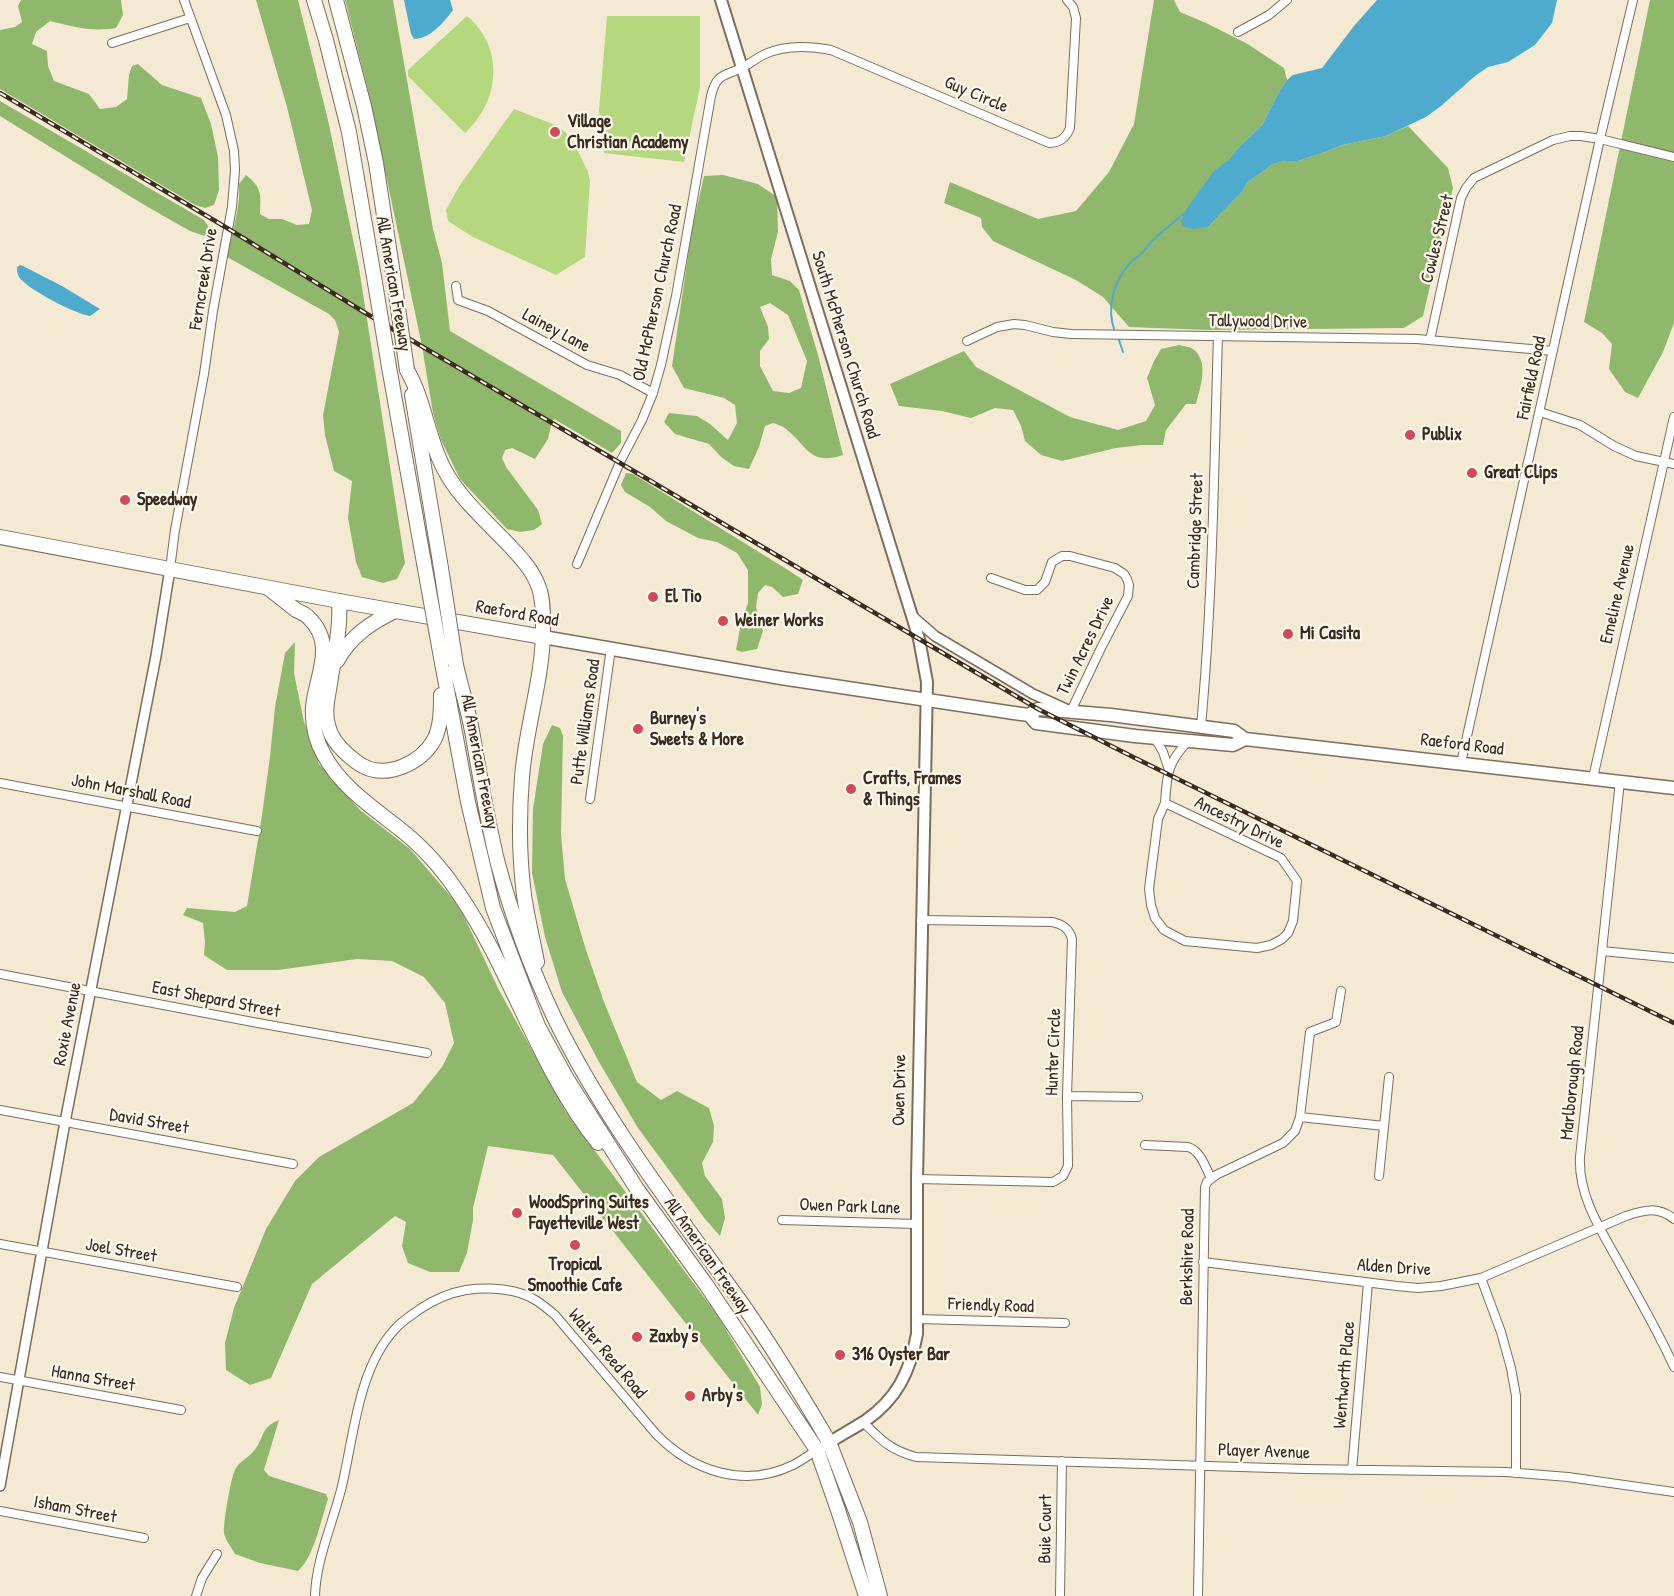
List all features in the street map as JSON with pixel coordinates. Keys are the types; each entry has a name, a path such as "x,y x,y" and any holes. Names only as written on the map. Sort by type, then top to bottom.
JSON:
{"highway":[{"name":"All American Freeway","path":"314,0 349,132 423,563 468,802 493,908 538,1026 567,1079 638,1190 823,1446"},
{"name":"All American Freeway","path":"336,0 359,86 376,163 456,665 498,863 522,938 542,991 584,1075 628,1145 746,1310 798,1388 823,1446"},
{"path":"410,378 447,474 458,491 525,562 539,588 543,607 542,659 526,737 520,834 524,897 542,991"},
{"name":"Raeford Road","path":"0,537 339,602 543,637"},
{"path":"268,588 307,617 315,626 321,639 324,655"},
{"path":"339,602 340,619 327,706 328,725 334,740 364,767 375,770 406,766 427,750 437,734 441,712 442,663"},
{"path":"339,602 332,617 314,706 316,736 322,752 340,778 432,858 459,893 491,948 560,1087 591,1134 638,1190"},
{"path":"333,668 343,650 357,634 395,611"},
{"path":"823,1446 838,1510 866,1596"},
{"path":"823,1446 860,1522 880,1596"}],"main road":[{"name":"South McPherson Church Road","path":"721,0 919,639 927,682 926,701"},
{"name":"Raeford Road","path":"543,637 781,678 1029,715 1036,723 1233,745 1245,739"},
{"name":"Owen Drive","path":"823,1446 882,1409 904,1378 917,1334 917,1179 926,701"},
{"name":"Raeford Road","path":"1029,715 1038,709 1071,711 1234,731 1245,739 1674,788"}],"street":[{"name":"Ferncreek Drive","path":"170,569 232,207 235,170 234,151 226,115 184,0"},
{"name":"Guy Circle","path":"742,68 765,54 786,49 810,46 831,50 1049,143 1055,143 1065,138 1070,128 1076,18 1068,0"},
{"path":"1238,32 1269,15 1287,0"},
{"name":"Fairfield Road","path":"1461,763 1633,0"},
{"path":"112,43 190,18"},
{"name":"Old McPherson Church Road","path":"577,564 620,462 653,393 676,296 714,86 721,77 742,68"},
{"name":"Cowles Street","path":"1430,340 1461,198 1474,178 1558,138 1581,135 1674,158"},
{"name":"Lainey Lane","path":"456,286 458,300 488,311 587,365 620,375 653,393"},
{"name":"Tallywood Drive","path":"967,341 997,327 1014,324 1071,334 1430,340 1553,351"},
{"name":"Cambridge Street","path":"1201,726 1206,674 1212,547 1218,336"},
{"path":"1540,412 1580,425 1614,446 1636,456 1674,464"},
{"name":"Emeline Avenue","path":"1593,778 1674,417"},
{"name":"Twin Acres Drive","path":"991,578 1025,590 1037,590 1045,582 1053,562 1062,556 1115,568 1124,574 1129,585 1128,596 1071,711"},
{"name":"Roxie Avenue","path":"0,1486 65,1122 156,656 170,569"},
{"path":"912,616 935,636 1033,694 1071,711"},
{"name":"Putte Williams Road","path":"590,799 611,648"},
{"name":"Ancestry Drive","path":"1155,738 1169,770"},
{"name":"Ancestry Drive","path":"1165,803 1281,858 1297,881 1293,921 1288,933 1282,939 1271,945 1257,948 1185,941 1164,930 1155,918 1149,889 1158,819 1165,803 1169,770 1175,757 1188,741"},
{"name":"Marlborough Road","path":"1620,781 1580,1168 1584,1191 1600,1228 1663,1342 1674,1367"},
{"name":"John Marshall Road","path":"0,783 257,831"},
{"name":"Hunter Circle","path":"917,1179 1053,1182 1066,1172 1068,1166 1072,939 1063,925 1052,922 921,920"},
{"path":"1602,951 1674,958"},
{"name":"East Shepard Street","path":"0,975 426,1053"},
{"path":"1145,1144 1193,1149 1198,1152 1211,1178 1283,1143 1295,1131 1300,1118 1310,1032 1336,1022 1341,992"},
{"path":"1379,1176 1389,1077"},
{"path":"1068,1096 1138,1096"},
{"name":"David Street","path":"0,1110 293,1164"},
{"path":"1300,1118 1384,1126"},
{"name":"Berkshire Road","path":"1198,1596 1204,1192 1211,1178"},
{"name":"Alden Drive","path":"1203,1262 1368,1283 1418,1288 1442,1286 1481,1278 1643,1211 1660,1211 1674,1219"},
{"name":"Owen Park Lane","path":"782,1220 917,1224"},
{"name":"Joel Street","path":"0,1244 237,1287"},
{"path":"1481,1278 1501,1332 1511,1368 1516,1396 1516,1473"},
{"name":"Wentworth Place","path":"1352,1470 1368,1283"},
{"name":"Walter Reed Road","path":"315,1596 317,1571 336,1512 363,1391 373,1364 394,1329 405,1319 430,1302 459,1291 490,1289 521,1294 535,1299 555,1315 668,1447 697,1465 727,1474 755,1475 793,1465 823,1446"},
{"name":"Friendly Road","path":"917,1319 1065,1323"},
{"name":"Hanna Street","path":"0,1377 180,1410"},
{"name":"Player Avenue","path":"863,1422 888,1446 903,1454 916,1457 1516,1473 1568,1477 1674,1492"},
{"name":"Buie Court","path":"1060,1596 1062,1461"},
{"name":"Isham Street","path":"0,1511 144,1538"},
{"path":"196,1596 202,1578 217,1554"}],"green space":[{"path":"21,0 121,0 123,15 116,28 91,29 50,21 36,32 32,44 47,51 48,66 54,81 89,94 100,109 116,107 127,99 129,75 132,66 138,64 162,85 201,98 211,124 218,157 219,190 214,205 205,208 195,205 0,89 0,30 15,27 22,22 18,6"},
{"path":"256,0 298,0 328,120 359,268 405,563 397,579 383,583 362,577 356,562 348,518 352,481 334,471 325,435 323,415 339,332 335,320 329,314 227,257 237,213 239,184 246,175 258,188 260,214 269,219 282,219 297,225 309,224 312,210 287,107"},
{"path":"345,0 393,0 433,229 442,263 450,331 621,431 621,443 612,453 554,419 548,439 535,459 512,448 505,450 502,458 506,467 538,510 542,524 534,530 520,532 507,529 460,479 441,440 433,413 422,346 368,90"},
{"path":"1154,0 1174,0 1180,12 1246,43 1284,68 1287,80 1262,125 1208,179 1203,187 1208,227 1241,193 1248,182 1273,164 1298,161 1342,145 1386,136 1408,126 1448,168 1453,188 1423,316 1404,328 1209,330 1129,327 1103,297 1076,280 993,241 982,227 981,218 944,203 950,182 1038,219 1076,211 1109,172 1134,124"},
{"path":"1650,0 1674,0 1674,323 1663,352 1638,398 1625,392 1609,369 1612,344 1602,333 1584,322"},
{"path":"467,16 488,43 493,74 491,90 485,106 477,120 465,133 408,76 408,70"},
{"path":"607,16 700,16 700,87 684,162 604,153 599,110"},
{"path":"0,101 204,220 211,230 208,237 190,231 141,203 0,116"},
{"path":"514,109 558,126 575,145 588,172 590,181 585,257 556,275 473,237 448,221 446,210 460,185"},
{"path":"723,175 758,184 777,197 778,232 771,259 772,275 790,281 799,290 843,455 832,458 816,456 785,428 773,423 765,426 749,469 734,466 721,457 709,444 675,434 664,422 669,413 697,416 728,440 737,423 735,405 724,398 684,388 672,366 692,229 704,176","holes":["770,303 788,315 807,361 801,388 789,393 773,391 760,366 760,351 769,339 768,327 760,307"]},
{"path":"1179,345 1192,348 1198,354 1202,368 1201,383 1196,404 1186,404 1166,430 1163,445 1116,448 1062,461 1041,455 1025,441 1013,410 995,408 971,418 942,411 899,406 890,384 964,351 976,367 1070,417 1118,430 1146,421 1155,405 1147,378 1154,361 1161,349"},
{"path":"626,473 633,474 803,580 798,594 783,597 772,587 765,585 758,593 756,607 763,631 757,649 742,652 736,650 741,623 748,603 748,570 737,553 717,542 698,538 666,521 650,507 625,492 621,485"},
{"path":"295,642 294,673 304,722 319,764 360,810 410,849 459,906 499,990 566,1112 718,1316 760,1387 762,1404 758,1415 553,1155 488,1146 473,1208 467,1253 459,1272 430,1272 408,1263 402,1246 406,1222 395,1216 312,1284 271,1378 250,1385 226,1370 225,1343 234,1308 266,1229 295,1181 319,1157 413,1103 442,1067 454,1043 445,1003 424,977 392,961 357,959 278,970 227,970 204,955 203,923 183,915 187,908 235,912 247,906 262,815 275,707 285,653"},
{"path":"552,725 560,728 563,736 561,834 565,879 585,947 604,1002 637,1082 661,1100 677,1091 709,1108 714,1126 713,1142 702,1163 705,1176 722,1199 725,1218 720,1236 638,1128 599,1062 562,992 545,937 532,873 533,809 543,744"},
{"path":"279,1420 264,1470 269,1476 326,1494 328,1499 313,1548 298,1571 260,1563 235,1554 224,1533 228,1500 236,1468 253,1452 268,1426"}],"water":[{"path":"404,0 450,0 453,10 431,33 414,39"},
{"path":"1377,0 1557,0 1552,23 1535,45 1508,62 1488,67 1426,117 1386,136 1342,145 1298,161 1273,164 1248,182 1241,193 1208,227 1192,229 1182,226 1181,221 1185,211 1213,172 1262,125 1287,80 1293,75 1322,68"},
{"path":"21,265 100,309 90,316 52,300 31,288 19,277 17,267"}],"waterway":[{"path":"1115,332 1111,304 1116,286 1125,269 1155,238 1183,214 1185,217"},
{"path":"1118,337 1123,352"}],"railway":[{"path":"0,93 367,314 1038,709 1674,1023"}],"place":[{"name":"Village Christian Academy","path":"555,132"},
{"name":"Publix","path":"1410,435"},
{"name":"Great Clips","path":"1472,473"},
{"name":"Speedway","path":"125,500"},
{"name":"El Tio","path":"653,597"},
{"name":"Weiner Works","path":"723,621"},
{"name":"Mi Casita","path":"1288,634"},
{"name":"Burney's Sweets & More","path":"638,729"},
{"name":"Crafts, Frames & Things","path":"851,789"},
{"name":"WoodSpring Suites Fayetteville West","path":"517,1213"},
{"name":"Tropical Smoothie Cafe","path":"575,1245"},
{"name":"Zaxby's","path":"637,1337"},
{"name":"316 Oyster Bar","path":"840,1355"},
{"name":"Arby's","path":"690,1396"}]}
